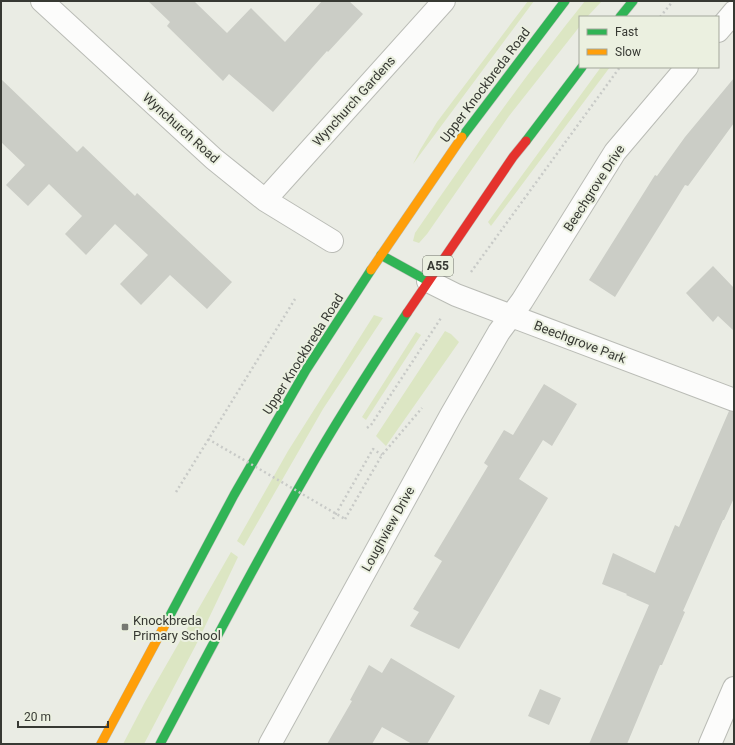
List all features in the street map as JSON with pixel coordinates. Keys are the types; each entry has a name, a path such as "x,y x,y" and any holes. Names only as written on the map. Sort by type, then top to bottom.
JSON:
{"highway":[{"name":"Upper Knockbreda Road","path":"101,744 234,494 306,370 381,255 455,146 565,1"},
{"path":"621,16 633,1"},
{"name":"A55","path":"160,744 208,652 306,474 364,378 428,280 513,157 581,68"},
{"path":"381,255 428,280"}],"street":[{"name":"Wynchurch Road","path":"42,1 214,159 265,200 332,241"},
{"name":"Wynchurch Gardens","path":"265,200 444,1"},
{"path":"719,30 734,12"},
{"name":"Beechgrove Drive","path":"511,316 522,301 615,152 686,68"},
{"name":"Beechgrove Park","path":"428,280 456,295 734,400"},
{"name":"Loughview Drive","path":"270,744 455,408 499,332 511,316"},
{"path":"710,744 734,688"}],"path":[{"path":"661,16 673,1"},
{"path":"474,268 619,68"},
{"path":"176,492 295,299"},
{"path":"371,424 444,314"},
{"path":"208,439 345,519 382,455 422,408"},
{"path":"333,519 373,449 382,455"}],"green space":[{"path":"528,1 534,1 413,164 437,122"},
{"path":"585,1 602,1 588,16 579,16 579,27 509,116 427,234 419,243 413,241 415,233 541,58"},
{"path":"600,68 609,68 491,226 488,222"},
{"path":"374,315 383,318 323,409 244,546 237,541 288,451"},
{"path":"445,331 451,334 459,342 386,446 376,436"},
{"path":"416,332 421,335 366,420 362,417"},
{"path":"231,552 238,557 198,641 144,744 123,744 145,702"}],"building":[{"path":"148,1 194,1 227,33 251,8 285,42 322,1 349,1 363,14 328,52 327,51 273,112 229,74 223,81 167,26 170,22"},
{"path":"734,78 734,123 688,186 685,185 615,297 589,280 655,175 657,176 685,137"},
{"path":"1,79 77,152 83,146 135,196 137,193 232,282 207,309 170,275 141,305 120,284 148,255 115,224 86,255 65,234 82,216 49,184 28,206 6,185 25,165 1,142"},
{"path":"713,266 734,288 734,331 718,316 713,322 686,293"},
{"path":"544,384 577,404 552,446 543,440 519,479 548,498 459,649 410,626 419,612 413,609 442,561 434,556 488,466 484,463 504,430 513,435"},
{"path":"729,411 734,412 734,498 683,611 685,612 662,665 660,665 627,744 589,744 649,605 602,584 613,553 655,573 675,525 679,527"},
{"path":"391,658 455,696 427,744 412,744 382,727 372,744 327,744 352,701 350,700 369,665 382,673"},
{"path":"540,689 561,698 549,725 528,716"}],"traffic: fast":[{"path":"462,137 565,1"},
{"path":"621,16 633,1"},
{"path":"526,141 581,68"},
{"path":"381,255 428,281"},
{"path":"167,621 234,495 306,370 371,270"},
{"path":"160,744 287,508 355,393 407,313"}],"traffic: slow":[{"path":"371,270 462,137"},
{"path":"101,744 167,621"}],"traffic: jam":[{"path":"407,313 513,157 526,141"}],"place":[{"name":"Knockbreda Primary School","path":"125,627"}]}
